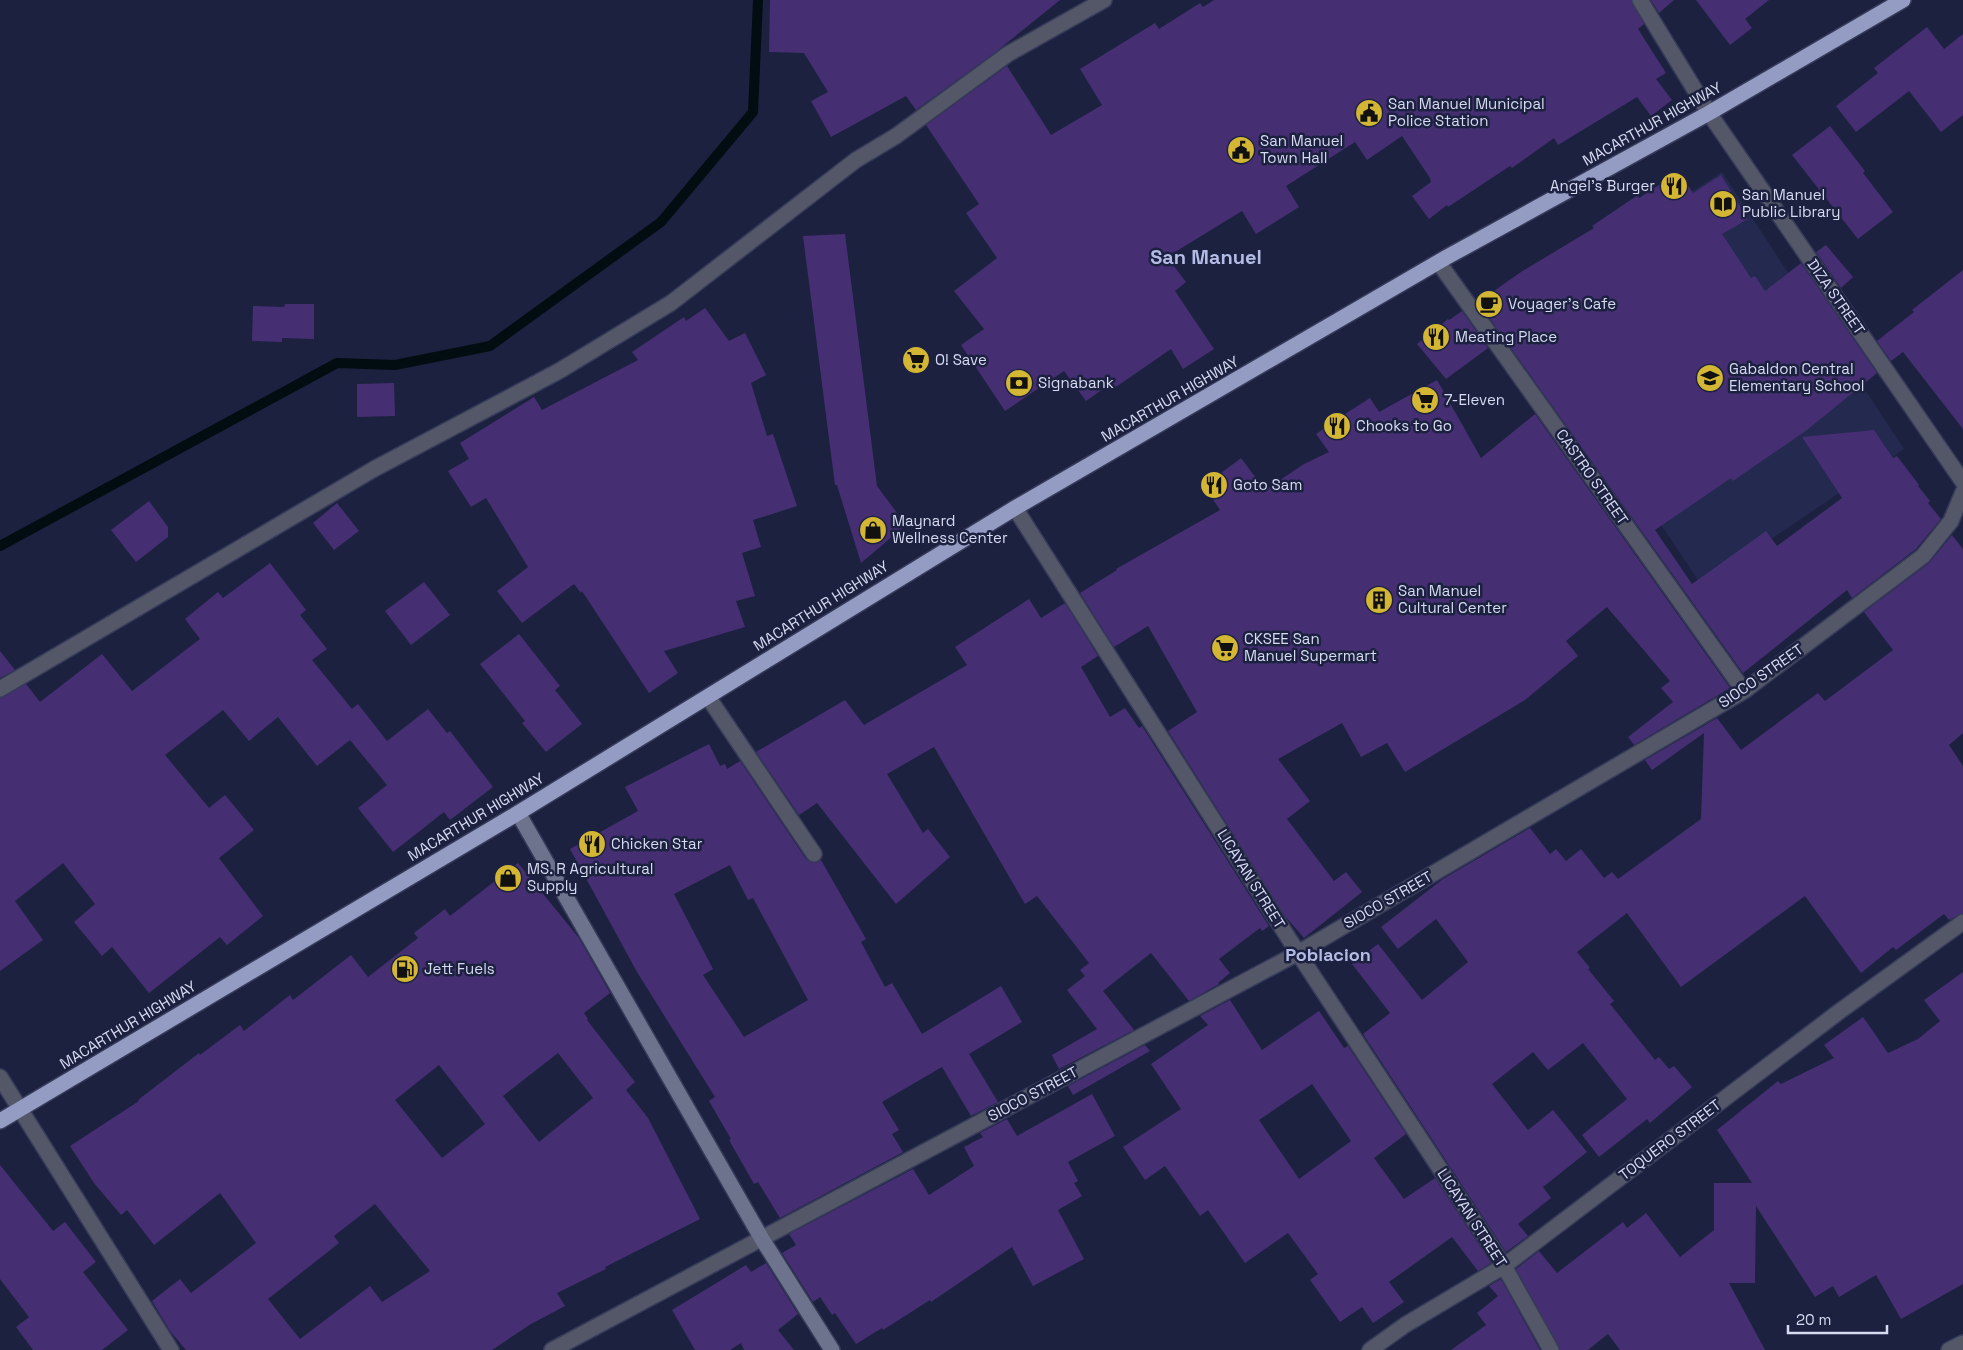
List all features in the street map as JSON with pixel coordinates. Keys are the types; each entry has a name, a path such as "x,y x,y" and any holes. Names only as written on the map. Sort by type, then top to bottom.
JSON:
{"highway":[{"name":"MACARTHUR HIGHWAY","path":"0,1121 518,813 1015,508 1439,263 1709,113 1903,0"}],"street":[{"path":"0,689 374,469 503,402 671,303 856,160 896,136 1008,54 1104,0"},
{"name":"DIZA STREET","path":"1640,0 1709,113 1963,482"},
{"name":"CASTRO STREET","path":"1439,263 1744,691"},
{"name":"SIOCO STREET","path":"552,1350 1298,952 1744,691 1923,556 1951,521 1963,492"},
{"name":"LICAYAN STREET","path":"1015,508 1298,952 1504,1266 1551,1350"},
{"path":"708,697 814,854"},
{"path":"518,813 762,1239 832,1350"},
{"name":"TOQUERO STREET","path":"1370,1350 1404,1325 1504,1266 1840,1011 1963,922"},
{"path":"0,1077 171,1350"},
{"path":"1949,1350 1963,1343"}],"shaded area":[{"name":"Gabaldon Central Elementary School","path":"1722,172 1904,449 1702,586 1515,306"}],"building":[{"path":"770,0 1060,0 997,51 916,110 906,96 831,137 811,101 828,92 804,53 769,52"},
{"path":"1214,0 1631,0 1644,24 1638,29 1666,73 1656,79 1672,100 1651,116 1637,97 1558,145 1554,138 1512,168 1510,166 1448,207 1447,205 1429,219 1412,196 1431,182 1430,178 1402,136 1367,160 1355,142 1286,186 1299,207 1256,234 1242,211 1167,257 1186,282 1175,291 1214,349 1183,369 1171,349 1113,389 1110,384 1086,401 1064,371 1005,411 961,345 984,329 954,291 997,258 966,213 979,204 926,125 1007,66 1051,135 1102,105 1080,69 1155,23 1159,29 1200,3 1203,7"},
{"path":"1651,0 1674,0 1659,13"},
{"path":"1696,0 1769,0 1745,19 1752,28 1730,45"},
{"path":"1927,27 1944,49 1963,34 1963,115 1941,132 1909,91 1856,132 1836,106 1878,73 1874,68"},
{"path":"1830,126 1865,171 1863,173 1893,212 1858,239 1792,155"},
{"name":"Gabaldon Central Elementary School","path":"1679,172 1693,193 1721,175 1748,219 1722,234 1751,278 1755,276 1765,291 1801,263 1877,373 1807,430 1733,481 1731,478 1655,530 1692,584 1766,531 1777,546 1842,498 1802,437 1874,430 1893,458 1897,456 1919,485 1930,501 1928,503 1941,519 1916,549 1852,598 1847,590 1743,673 1478,302 1521,272 1594,228 1592,226 1638,195 1639,198"},
{"path":"845,234 877,486 906,525 861,563 837,485 835,485 803,236"},
{"path":"1826,245 1853,277 1841,288 1816,252"},
{"path":"1963,270 1963,429 1903,352 1891,361 1877,341 1914,312 1912,310"},
{"path":"285,304 314,304 314,339 282,338 282,342 252,341 253,306 284,307"},
{"path":"705,308 729,341 745,333 766,375 751,383 767,436 773,434 797,506 753,520 761,547 742,553 755,596 736,601 745,627 664,651 678,673 649,693 582,591 581,593 574,584 522,623 497,591 528,567 486,498 471,507 448,471 469,459 460,443 534,397 542,410 638,360 632,352 684,317 686,321"},
{"path":"1462,311 1488,348 1446,379 1417,344 1448,319"},
{"path":"1437,380 1481,458 1535,414 1730,688 1634,745 1628,737 1673,702 1661,688 1670,681 1607,607 1566,641 1578,656 1525,700 1405,772 1387,743 1361,757 1342,723 1278,759 1310,801 1287,819 1334,881 1346,872 1362,892 1304,938 1285,916 1168,731 1197,712 1148,626 1114,647 1080,593 1116,569 1220,510 1204,486 1241,458 1265,490 1304,464 1329,452 1316,434 1370,398 1379,412"},
{"path":"394,383 395,416 357,417 357,384"},
{"path":"149,501 168,527 168,537 136,562 111,530"},
{"path":"337,503 359,531 334,550 313,523"},
{"path":"1952,535 1963,549 1963,733 1949,745 1963,766 1963,913 1949,920 1944,914 1896,950 1893,947 1861,973 1805,896 1681,987 1627,913 1577,952 1614,1001 1610,1004 1655,1060 1659,1057 1669,1069 1674,1066 1692,1087 1650,1123 1647,1119 1599,1157 1582,1135 1627,1099 1583,1043 1548,1070 1533,1052 1492,1084 1528,1130 1553,1110 1587,1152 1543,1187 1551,1198 1518,1224 1528,1236 1506,1252 1363,1034 1390,1013 1352,964 1378,944 1422,1000 1468,962 1436,919 1398,949 1381,927 1443,879 1530,828 1550,854 1556,849 1566,861 1581,849 1604,878 1612,872 1618,879 1701,819 1704,733 1652,770 1645,760 1717,718 1741,750 1818,693 1825,701 1893,650 1864,612 1929,563"},
{"path":"270,563 306,610 300,615 327,649 312,660 352,709 358,704 387,741 428,709 447,733 450,731 493,787 450,820 444,812 393,852 358,808 387,785 350,740 317,766 278,717 249,741 223,710 165,755 209,808 225,795 254,830 219,858 263,916 227,945 220,937 149,993 112,947 102,956 74,922 95,904 63,863 15,901 43,940 0,971 0,698 26,684 40,702 102,654 132,691 200,639 185,619 218,592 223,598"},
{"path":"424,582 450,615 411,645 385,611"},
{"path":"1029,599 1041,618 1065,603 1098,656 1081,667 1110,717 1125,708 1139,728 1142,726 1269,926 1262,931 1260,928 1219,959 1230,973 1219,984 1189,1001 1151,953 1103,991 1134,1030 1059,1069 1052,1055 1097,1029 1067,990 1085,976 1080,970 1089,963 1037,896 1025,904 934,747 887,774 923,833 928,829 950,857 896,904 817,803 799,815 756,752 845,700 864,725 967,665 955,647"},
{"path":"519,634 560,686 555,690 582,724 546,752 522,723 525,721 480,664"},
{"path":"0,651 15,670 0,678"},
{"path":"709,744 720,766 725,764 727,769 740,761 806,859 814,863 821,860 866,939 861,942 885,987 892,983 922,1034 1001,986 1022,1022 969,1054 998,1102 971,1116 942,1067 882,1102 899,1130 892,1134 903,1152 780,1218 758,1182 754,1184 709,1101 715,1097 637,972 570,849 638,811 625,787","holes":["730,865 748,900 753,898 808,1000 744,1037 703,975 713,969 674,894"]},
{"path":"518,863 579,938 610,993 584,1013 587,1020 635,1082 626,1090 648,1118 700,1219 557,1293 565,1306 531,1324 492,1350 186,1350 170,1331 152,1301 180,1279 191,1293 256,1243 220,1193 154,1245 127,1210 121,1215 94,1183 70,1146 139,1101 199,1053 200,1055 240,1025 244,1031 290,995 293,1000 351,955 368,977 418,938 414,933 445,909 450,916","holes":["558,1053 593,1098 539,1142 503,1096","439,1065 485,1124 442,1158 395,1100","375,1204 430,1271 382,1302 370,1286 300,1339 268,1299 339,1243 334,1236"]},
{"path":"1963,972 1963,1284 1901,1319 1876,1275 1839,1297 1833,1286 1815,1297 1756,1206 1755,1283 1729,1283 1765,1350 1620,1350 1608,1334 1588,1350 1560,1350 1516,1269 1539,1251 1557,1273 1623,1222 1627,1228 1646,1213 1680,1257 1714,1230 1714,1183 1752,1183 1717,1130 1778,1081 1781,1084 1834,1058 1824,1045 1863,1017 1888,1053 1918,1039 1940,1021 1924,1000"},
{"path":"1230,1000 1262,1050 1319,1011 1344,1048 1348,1046 1406,1134 1374,1158 1404,1199 1435,1178 1491,1263 1478,1271 1452,1237 1389,1282 1404,1302 1373,1323 1362,1307 1340,1322 1310,1280 1318,1274 1288,1233 1245,1263 1208,1210 1200,1216 1165,1166 1145,1180 1123,1147 1181,1109 1151,1064 1208,1025 1200,1016","holes":["1312,1084 1351,1141 1299,1179 1259,1120"]},
{"path":"1145,1045 1150,1051 1073,1095 1068,1086"},
{"path":"1092,1094 1115,1136 1068,1162 1078,1181 1074,1183 1082,1196 1058,1210 1084,1259 1033,1286 1012,1247 931,1302 930,1300 883,1330 882,1328 856,1344 835,1313 832,1315 820,1297 813,1302 782,1253 796,1245 789,1234 913,1169 929,1195 974,1166 964,1147 983,1137 980,1133 1007,1119 1017,1136"},
{"path":"0,1165 53,1231 65,1222 96,1262 83,1272 128,1330 102,1350 33,1350 16,1327 29,1317 0,1279"},
{"path":"766,1263 798,1314 778,1330 794,1350 744,1350 741,1343 730,1350 695,1350 672,1310 746,1265 751,1272"},
{"path":"1501,1279 1540,1350 1451,1350 1486,1325 1477,1313 1498,1296 1489,1286"}],"waterway":[{"path":"0,546 337,363 395,365 490,346 661,222 753,112 758,0"}],"place":[{"name":"San Manuel Municipal Police Station","path":"1369,113"},
{"name":"San Manuel Town Hall","path":"1241,150"},
{"name":"Angel's Burger","path":"1674,186"},
{"name":"San Manuel Public Library","path":"1723,204"},
{"name":"Voyager's Cafe","path":"1489,304"},
{"name":"Meating Place","path":"1436,337"},
{"name":"O! Save","path":"916,360"},
{"name":"Gabaldon Central Elementary School","path":"1710,378"},
{"name":"Signabank","path":"1019,383"},
{"name":"7-Eleven","path":"1425,400"},
{"name":"Chooks to Go","path":"1337,426"},
{"name":"Goto Sam","path":"1214,485"},
{"name":"Maynard Wellness Center","path":"873,530"},
{"name":"San Manuel Cultural Center","path":"1379,600"},
{"name":"CKSEE San Manuel Supermart","path":"1225,648"},
{"name":"Chicken Star","path":"592,844"},
{"name":"MS. R Agricultural Supply","path":"508,878"},
{"name":"Jett Fuels","path":"405,969"}],"district":[{"name":"San Manuel","path":"1206,257"},
{"name":"Poblacion","path":"1328,955"}]}
